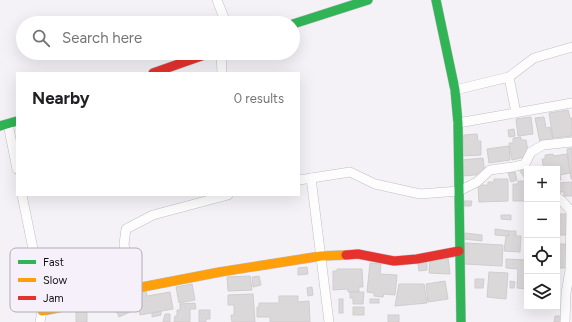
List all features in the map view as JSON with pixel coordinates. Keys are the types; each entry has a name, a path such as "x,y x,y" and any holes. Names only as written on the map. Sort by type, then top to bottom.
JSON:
{"street":[{"path":"217,0 223,16"},
{"path":"300,22 368,0"},
{"path":"436,0 455,90 458,123 458,251 462,322"},
{"path":"455,90 509,77 534,58 572,47"},
{"path":"156,72 190,60"},
{"path":"221,60 222,72"},
{"path":"509,77 516,113"},
{"path":"458,123 572,103"},
{"path":"8,124 16,164"},
{"path":"528,166 531,152 543,145 572,142"},
{"path":"300,180 350,172 375,184 420,194 459,191 477,182 490,170 524,166"},
{"path":"311,178 329,322"},
{"path":"22,196 33,248"},
{"path":"125,248 126,229 153,215 224,196"},
{"path":"560,199 571,211 570,270 566,293 565,322"},
{"path":"142,287 220,272 321,256 358,254 394,260 417,259 458,251"},
{"path":"40,322 42,312"}],"building":[{"path":"568,110 570,118 572,118 572,136 553,138 549,113"},
{"path":"531,117 533,134 518,136 516,119"},
{"path":"544,117 546,128 550,127 553,140 540,142 535,118"},
{"path":"514,129 515,136 509,137 508,130"},
{"path":"477,134 478,141 481,141 481,155 461,156 464,135"},
{"path":"521,137 521,140 526,140 528,151 525,157 512,160 509,143 513,143 513,138"},
{"path":"509,146 510,160 489,163 487,149"},
{"path":"572,148 572,179 571,179 567,149"},
{"path":"553,154 553,156 567,154 570,173 560,175 560,166 543,166 542,159 545,159 545,155"},
{"path":"483,158 485,174 463,176 462,160"},
{"path":"524,168 524,177 520,171"},
{"path":"515,172 517,180 511,182 508,173"},
{"path":"494,179 508,179 508,201 479,202 478,185 488,185 488,182 494,182"},
{"path":"518,181 524,181 524,201 513,201 513,184 518,184"},
{"path":"572,182 572,196 564,196 564,192 560,192 560,183"},
{"path":"464,201 472,201 471,206 464,206"},
{"path":"560,214 569,214 569,235 560,235"},
{"path":"501,215 511,215 511,220 501,219"},
{"path":"495,229 509,231 509,236 495,235"},
{"path":"509,231 516,231 516,236 521,236 520,252 504,251 506,236 509,236"},
{"path":"465,233 482,235 482,241 464,239"},
{"path":"465,243 503,245 502,266 464,264"},
{"path":"560,244 569,244 569,268 560,268"},
{"path":"430,258 448,258 450,274 429,273"},
{"path":"506,259 524,260 524,289 517,288 518,269 506,268"},
{"path":"427,260 427,270 419,271 418,264"},
{"path":"370,263 381,264 380,274 397,275 395,295 384,294 383,297 374,296 374,293 367,292"},
{"path":"307,267 308,274 298,275 298,268"},
{"path":"337,269 362,269 363,287 359,287 359,292 348,292 348,289 333,290 333,271 337,271"},
{"path":"489,272 508,273 506,299 487,297"},
{"path":"250,276 252,290 228,291 227,277"},
{"path":"259,276 261,285 253,287 252,277"},
{"path":"475,279 484,279 483,288 475,288"},
{"path":"445,281 448,299 428,302 426,284"},
{"path":"510,281 515,282 514,288 510,288"},
{"path":"192,284 195,300 179,303 176,287"},
{"path":"399,284 424,284 427,303 395,306"},
{"path":"312,287 313,295 308,296 307,288"},
{"path":"146,290 147,296 170,292 173,309 140,315 139,312 142,312 142,291"},
{"path":"350,292 364,292 363,304 353,304 353,298 350,298"},
{"path":"253,294 255,322 232,322 231,315 234,315 234,305 228,305 228,295"},
{"path":"279,296 298,296 298,302 309,301 310,322 270,322 270,317 257,317 257,307 259,307 259,303 279,303"},
{"path":"339,299 343,299 343,313 339,313"},
{"path":"370,299 379,299 379,303 370,303"},
{"path":"195,303 196,309 190,309 190,322 174,322 175,316 177,316 177,310 180,310 180,304"},
{"path":"353,307 364,307 364,315 353,315"},
{"path":"199,310 210,310 210,319 206,319 206,322 199,322"},
{"path":"161,311 161,315 152,317 152,313"},
{"path":"76,312 87,312 87,322 76,322"},
{"path":"117,312 130,312 119,317"},
{"path":"165,314 170,314 170,322 163,322"},
{"path":"388,315 399,315 399,322 388,322"},
{"path":"555,316 564,316 563,322 554,322"}],"traffic: fast":[{"path":"300,22 368,0"},
{"path":"436,0 455,90 458,123 461,322"},
{"path":"0,126 16,121"}],"traffic: slow":[{"path":"142,287 220,272 321,256 346,255"}],"traffic: jam":[{"path":"156,72 190,60"},
{"path":"346,255 358,254 394,261 417,259 459,251"}]}
